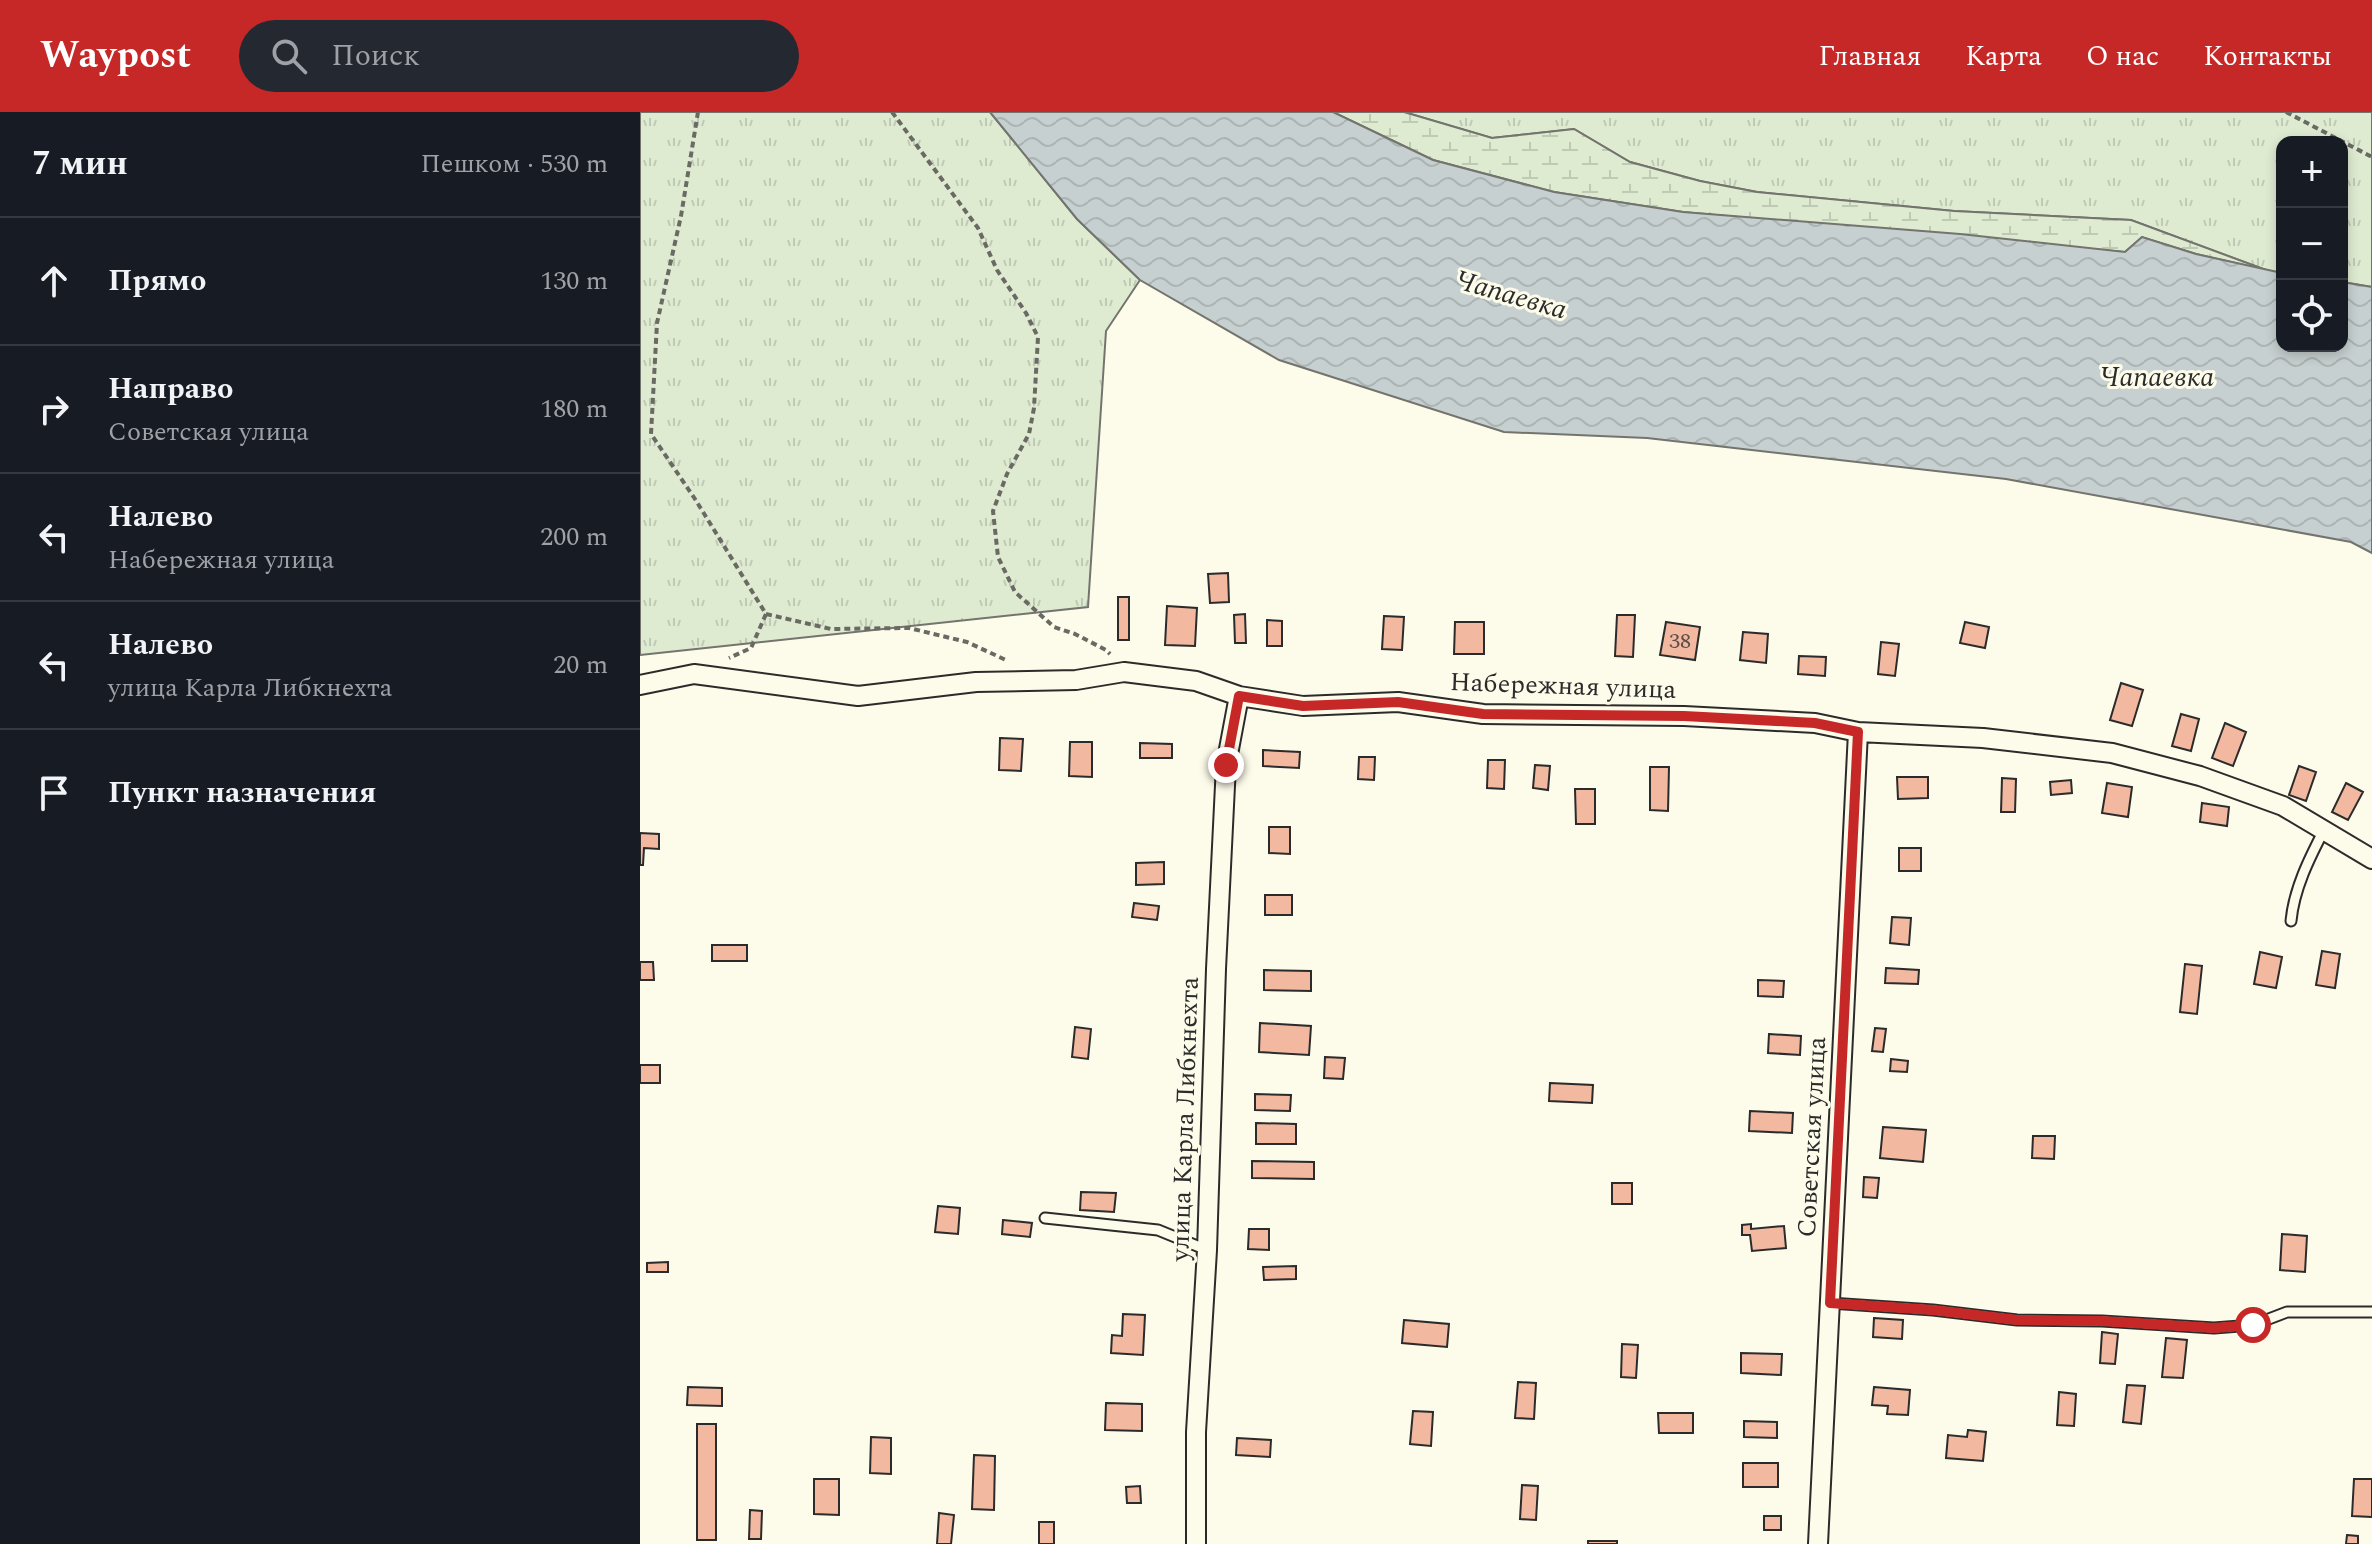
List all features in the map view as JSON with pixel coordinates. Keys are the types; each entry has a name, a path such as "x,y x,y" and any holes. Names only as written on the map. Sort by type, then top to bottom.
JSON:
{"street":[{"name":"Набережная улица","path":"640,685 694,674 858,696 976,682 1076,680 1124,672 1196,681 1239,696 1303,706 1398,702 1483,714 1684,716 1815,723 1858,732 1983,738 2112,753 2200,776 2283,806 2372,859"},
{"name":"улица Карла Либкнехта","path":"1196,1544 1196,1432 1207,1250 1226,765 1239,696"},
{"name":"Советская улица","path":"1818,1544 1858,732"}],"lane":[{"path":"2291,921 2293,904 2307,863 2324,830"},
{"path":"1045,1218 1158,1230 1207,1250"},
{"path":"1830,1303 2017,1320 2102,1321 2214,1328 2253,1325 2287,1312 2372,1312"}],"path":[{"path":"698,112 681,216 657,323 651,434 766,614 831,629 909,628 967,642 1008,661"},
{"path":"892,112 978,228 997,270 1038,337 1034,408 1029,434 1007,474 993,511 998,557 1015,592 1054,627 1106,650 1124,672"},
{"path":"2286,112 2372,157"},
{"path":"694,674 751,648 766,614"}],"green space":[{"path":"640,112 990,112 1077,219 1140,280 1106,331 1088,607 640,655"},
{"path":"1333,112 1404,112 1492,138 1574,129 1630,162 1757,192 1954,211 2131,220 2266,270 2196,254 2142,237 2125,252 1683,212 1554,192 1433,160"},
{"path":"1404,112 2372,112 2372,287 2348,283 2348,136 2276,136 2276,272 2131,220 1954,211 1757,192 1630,162 1574,129 1492,138"}],"water":[{"name":"Чапаевка","path":"990,112 1333,112 1433,160 1554,192 1683,212 1960,234 2125,252 2142,237 2196,254 2276,272 2276,352 2348,352 2348,283 2372,287 2372,553 2351,542 2006,479 1647,438 1504,432 1279,360 1140,280 1077,219"}],"building":[{"path":"1228,573 1229,602 1210,603 1208,574"},
{"path":"1118,597 1129,597 1129,640 1118,640"},
{"path":"1167,606 1197,608 1195,646 1165,645"},
{"path":"1245,614 1246,643 1235,643 1234,615"},
{"path":"1617,615 1635,615 1633,657 1615,656"},
{"path":"1384,616 1404,617 1402,650 1382,649"},
{"path":"1267,620 1282,621 1282,646 1267,646"},
{"path":"1455,622 1484,622 1484,654 1454,654"},
{"path":"1666,622 1700,627 1695,660 1660,655"},
{"path":"1965,622 1989,627 1985,648 1960,643"},
{"path":"1743,632 1768,634 1766,663 1740,660"},
{"path":"1881,642 1899,644 1895,676 1878,674"},
{"path":"1799,656 1826,657 1825,676 1798,674"},
{"path":"2121,683 2143,690 2132,726 2110,720"},
{"path":"2181,714 2199,719 2191,751 2172,746"},
{"path":"2225,723 2246,732 2233,766 2212,758"},
{"path":"1000,738 1023,739 1021,771 999,770"},
{"path":"1070,742 1092,742 1092,777 1069,776"},
{"path":"1140,743 1172,744 1172,758 1140,758"},
{"path":"1263,750 1300,752 1299,768 1263,766"},
{"path":"1359,757 1375,757 1374,780 1358,779"},
{"path":"1488,760 1505,760 1504,789 1487,788"},
{"path":"1535,765 1550,766 1548,790 1533,788"},
{"path":"2299,766 2316,772 2306,801 2289,795"},
{"path":"1650,767 1669,767 1668,811 1650,810"},
{"path":"1897,777 1928,777 1928,798 1898,799"},
{"path":"2002,778 2016,779 2015,812 2001,812"},
{"path":"2071,780 2072,793 2051,795 2050,782"},
{"path":"2107,783 2132,787 2128,817 2102,813"},
{"path":"2346,783 2363,792 2348,820 2332,812"},
{"path":"1575,789 1595,789 1595,824 1576,824"},
{"path":"2202,803 2229,807 2227,826 2200,822"},
{"path":"1269,827 1290,827 1290,854 1269,853"},
{"path":"640,833 659,834 659,849 644,848 643,865 640,865"},
{"path":"1899,848 1921,848 1921,871 1899,871"},
{"path":"1164,862 1164,884 1136,885 1136,863"},
{"path":"1265,895 1292,895 1292,915 1265,915"},
{"path":"1134,903 1159,906 1157,920 1132,917"},
{"path":"1892,917 1911,918 1909,945 1890,943"},
{"path":"712,945 747,945 747,961 712,961"},
{"path":"2322,951 2340,954 2335,988 2316,985"},
{"path":"2260,952 2282,957 2276,988 2254,984"},
{"path":"640,962 653,962 654,980 640,980"},
{"path":"2185,964 2202,966 2197,1014 2180,1012"},
{"path":"1886,968 1919,970 1918,984 1885,983"},
{"path":"1264,970 1311,971 1311,991 1264,990"},
{"path":"1758,980 1784,981 1783,997 1758,996"},
{"path":"1260,1023 1311,1026 1309,1055 1259,1052"},
{"path":"1075,1027 1091,1029 1088,1059 1072,1057"},
{"path":"1875,1028 1886,1029 1883,1052 1872,1051"},
{"path":"1769,1034 1801,1036 1800,1055 1768,1053"},
{"path":"1325,1057 1345,1058 1343,1079 1324,1078"},
{"path":"1891,1059 1908,1061 1907,1072 1890,1071"},
{"path":"640,1065 660,1065 660,1083 640,1083"},
{"path":"1550,1083 1593,1085 1592,1103 1549,1101"},
{"path":"1255,1094 1291,1095 1290,1111 1255,1110"},
{"path":"1750,1111 1793,1113 1792,1133 1749,1131"},
{"path":"1256,1123 1296,1124 1296,1144 1256,1144"},
{"path":"1883,1127 1926,1130 1923,1162 1880,1158"},
{"path":"2033,1136 2055,1136 2054,1159 2032,1158"},
{"path":"1252,1161 1314,1162 1314,1179 1252,1178"},
{"path":"1864,1177 1879,1178 1877,1198 1863,1197"},
{"path":"1612,1183 1632,1183 1632,1204 1612,1204"},
{"path":"1081,1192 1116,1193 1114,1212 1080,1210"},
{"path":"938,1206 960,1208 958,1234 935,1232"},
{"path":"1003,1220 1032,1223 1030,1237 1002,1234"},
{"path":"1751,1224 1751,1229 1784,1226 1786,1248 1752,1251 1750,1235 1742,1235 1742,1225"},
{"path":"1249,1229 1269,1229 1269,1250 1248,1249"},
{"path":"2282,1234 2307,1236 2305,1272 2280,1270"},
{"path":"668,1262 668,1272 647,1272 647,1263"},
{"path":"1296,1266 1296,1279 1264,1280 1263,1267"},
{"path":"1123,1314 1145,1315 1143,1355 1111,1353 1112,1335 1122,1336"},
{"path":"1874,1318 1903,1320 1902,1339 1873,1337"},
{"path":"1404,1320 1449,1324 1447,1347 1402,1343"},
{"path":"2102,1332 2118,1334 2115,1364 2100,1363"},
{"path":"2166,1338 2187,1340 2183,1378 2162,1377"},
{"path":"1622,1344 1638,1345 1636,1378 1621,1377"},
{"path":"1741,1353 1782,1354 1781,1375 1741,1373"},
{"path":"1518,1382 1536,1383 1534,1419 1515,1418"},
{"path":"2127,1385 2145,1386 2141,1424 2123,1422"},
{"path":"688,1387 722,1388 722,1406 687,1405"},
{"path":"1874,1387 1910,1390 1908,1415 1887,1414 1888,1406 1872,1405"},
{"path":"2059,1392 2076,1394 2074,1426 2057,1425"},
{"path":"1106,1403 1142,1404 1142,1431 1105,1430"},
{"path":"1413,1411 1433,1412 1431,1446 1410,1444"},
{"path":"1658,1413 1693,1413 1693,1433 1659,1433"},
{"path":"1744,1421 1777,1422 1777,1438 1744,1437"},
{"path":"697,1424 716,1424 716,1540 697,1540"},
{"path":"1968,1430 1986,1432 1983,1461 1946,1458 1948,1435 1967,1437"},
{"path":"871,1437 891,1438 891,1474 870,1473"},
{"path":"1237,1438 1271,1440 1270,1457 1236,1455"},
{"path":"974,1455 995,1456 994,1510 972,1509"},
{"path":"1743,1463 1778,1463 1778,1487 1743,1487"},
{"path":"814,1479 839,1479 839,1515 814,1514"},
{"path":"2354,1479 2372,1479 2372,1517 2352,1516"},
{"path":"1522,1485 1538,1486 1536,1520 1520,1519"},
{"path":"1140,1486 1141,1503 1127,1503 1126,1487"},
{"path":"750,1510 762,1511 761,1539 749,1539"},
{"path":"939,1513 954,1515 951,1544 937,1544"},
{"path":"1764,1516 1781,1516 1781,1530 1764,1530"},
{"path":"1039,1522 1054,1522 1054,1544 1039,1544"},
{"path":"2347,1535 2358,1536 2358,1544 2346,1544"},
{"path":"1588,1541 1617,1541 1617,1544 1588,1544"}],"route":[{"path":"1226,765 1239,696 1303,706 1398,702 1483,714 1684,716 1815,723 1858,732 1830,1303 1871,1304 2017,1320 2102,1321 2214,1328 2253,1325"}]}
